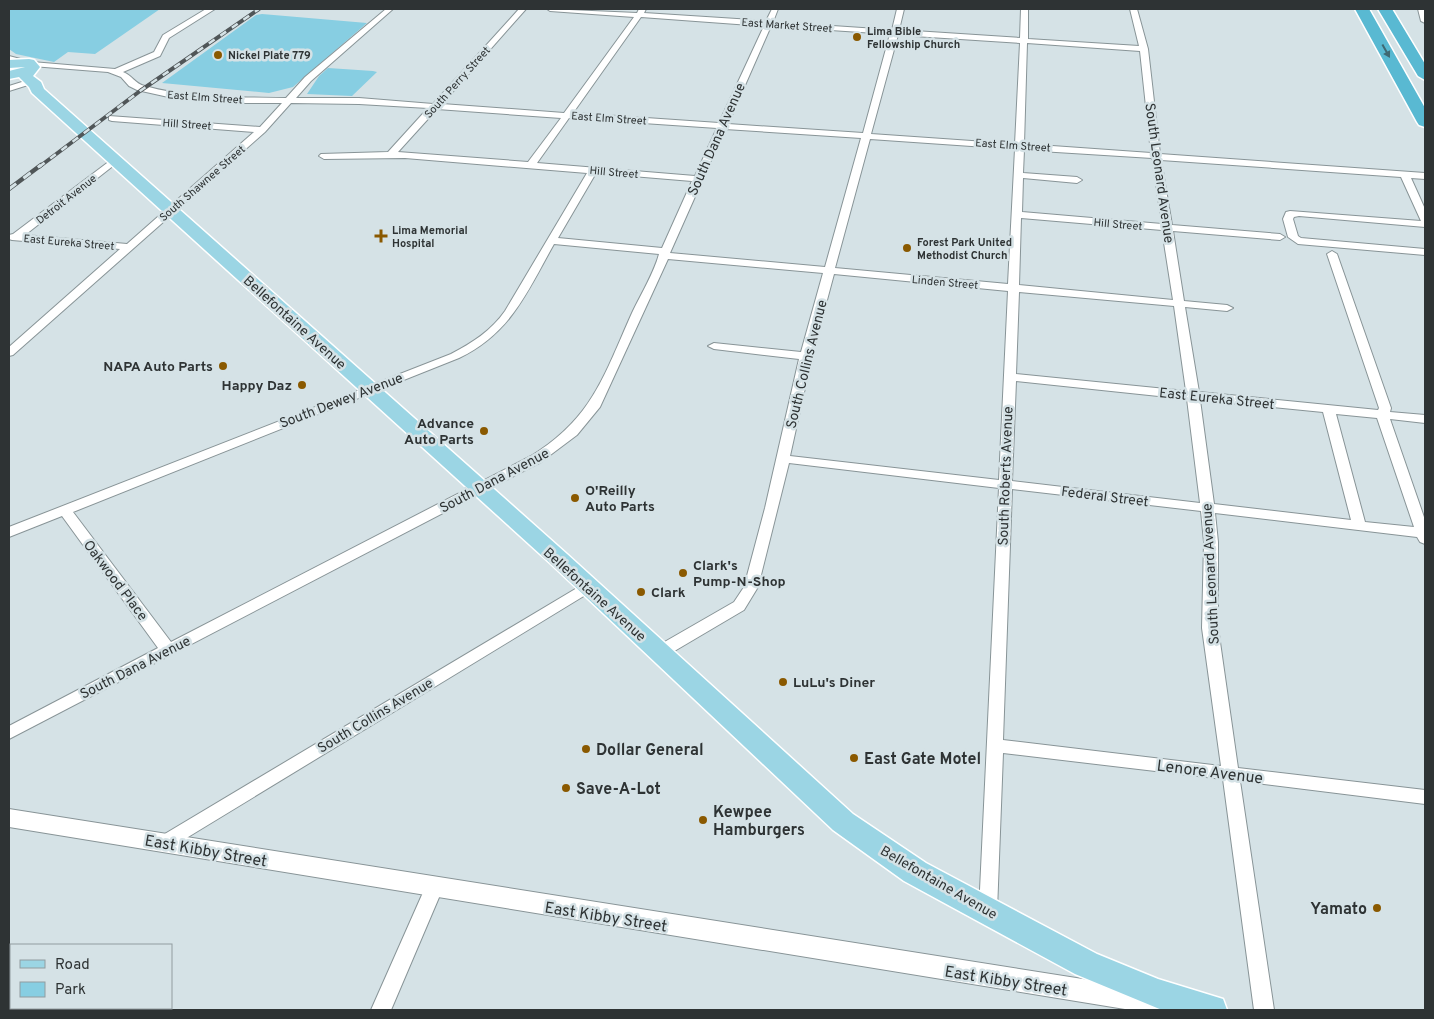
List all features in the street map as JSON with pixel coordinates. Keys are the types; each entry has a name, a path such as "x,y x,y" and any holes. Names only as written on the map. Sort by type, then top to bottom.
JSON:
{"highway":[{"path":"1362,9 1425,122"},
{"path":"1385,9 1425,76"}],"main road":[{"path":"9,64 23,75"},
{"name":"Bellefontaine Avenue","path":"23,75 660,652 843,822 915,872 1118,979 1154,993 1211,1010"}],"street":[{"path":"116,72 150,58 161,50 166,37 211,9"},
{"name":"South Shawnee Street","path":"9,353 262,130 314,74 390,9"},
{"name":"South Perry Street","path":"391,155 523,9"},
{"name":"East Market Street","path":"550,9 641,12 768,23 1144,49"},
{"name":"South Dana Avenue","path":"9,732 550,452 584,421 600,397 775,9"},
{"name":"South Collins Avenue","path":"660,652 739,606 746,597 761,556 806,356 901,9"},
{"name":"South Roberts Avenue","path":"988,911 1008,377 1025,9"},
{"name":"South Leonard Avenue","path":"1134,9 1144,49 1156,157 1193,396 1211,542 1210,628 1264,1010"},
{"path":"1421,9 1425,21"},
{"path":"531,165 641,12"},
{"name":"Bellefontaine Avenue","path":"9,59 23,75"},
{"name":"East Elm Street","path":"9,89 23,75 68,66 116,72 124,75 132,84 161,94 239,100 290,99 435,106 1019,145 1156,157 1425,176"},
{"name":"Hill Street","path":"112,118 262,130"},
{"path":"324,156 391,155"},
{"name":"Hill Street","path":"391,155 698,179"},
{"name":"Detroit Avenue","path":"13,237 116,160"},
{"name":"South Dewey Avenue","path":"9,532 454,356 492,334 510,311 553,241 593,170"},
{"path":"1017,175 1076,180"},
{"path":"1405,175 1425,219"},
{"path":"1425,224 1299,212 1290,214 1288,219 1293,238 1298,241 1425,252"},
{"name":"Hill Street","path":"1016,215 1280,237"},
{"name":"East Eureka Street","path":"13,237 128,247"},
{"name":"Linden Street","path":"553,241 830,271 1226,308"},
{"path":"1332,254 1385,408 1382,415 1425,535"},
{"path":"714,346 806,356"},
{"name":"East Eureka Street","path":"1008,377 1425,419"},
{"path":"1328,409 1359,526"},
{"name":"Federal Street","path":"784,459 1425,535"},
{"name":"Oakwood Place","path":"64,510 168,650"},
{"name":"South Collins Avenue","path":"164,843 587,587"},
{"name":"Lenore Avenue","path":"994,744 1425,797"},
{"name":"East Kibby Street","path":"9,818 434,888 1204,1010"},
{"path":"381,1010 434,888"}],"green space":[{"path":"9,9 160,9 95,54 68,52 54,62 16,54 9,49"},
{"path":"256,15 367,23 293,87 269,93 162,83"},
{"path":"328,68 377,72 352,96 307,94 319,76"}],"railway":[{"path":"39,167 140,91 259,9"},
{"path":"9,189 41,165"}],"place":[{"name":"Lima Bible Fellowship Church","path":"857,37"},
{"name":"Nickel Plate 779","path":"218,55"},
{"name":"Lima Memorial Hospital","path":"381,236"},
{"name":"Forest Park United Methodist Church","path":"907,248"},
{"name":"NAPA Auto Parts","path":"223,366"},
{"name":"Happy Daz","path":"302,385"},
{"name":"Advance Auto Parts","path":"484,431"},
{"name":"O'Reilly Auto Parts","path":"575,498"},
{"name":"Clark's Pump-N-Shop","path":"683,573"},
{"name":"Clark","path":"641,592"},
{"name":"LuLu's Diner","path":"783,682"},
{"name":"Dollar General","path":"586,749"},
{"name":"East Gate Motel","path":"854,758"},
{"name":"Save-A-Lot","path":"566,788"},
{"name":"Kewpee Hamburgers","path":"703,820"},
{"name":"Yamato","path":"1377,908"}]}
